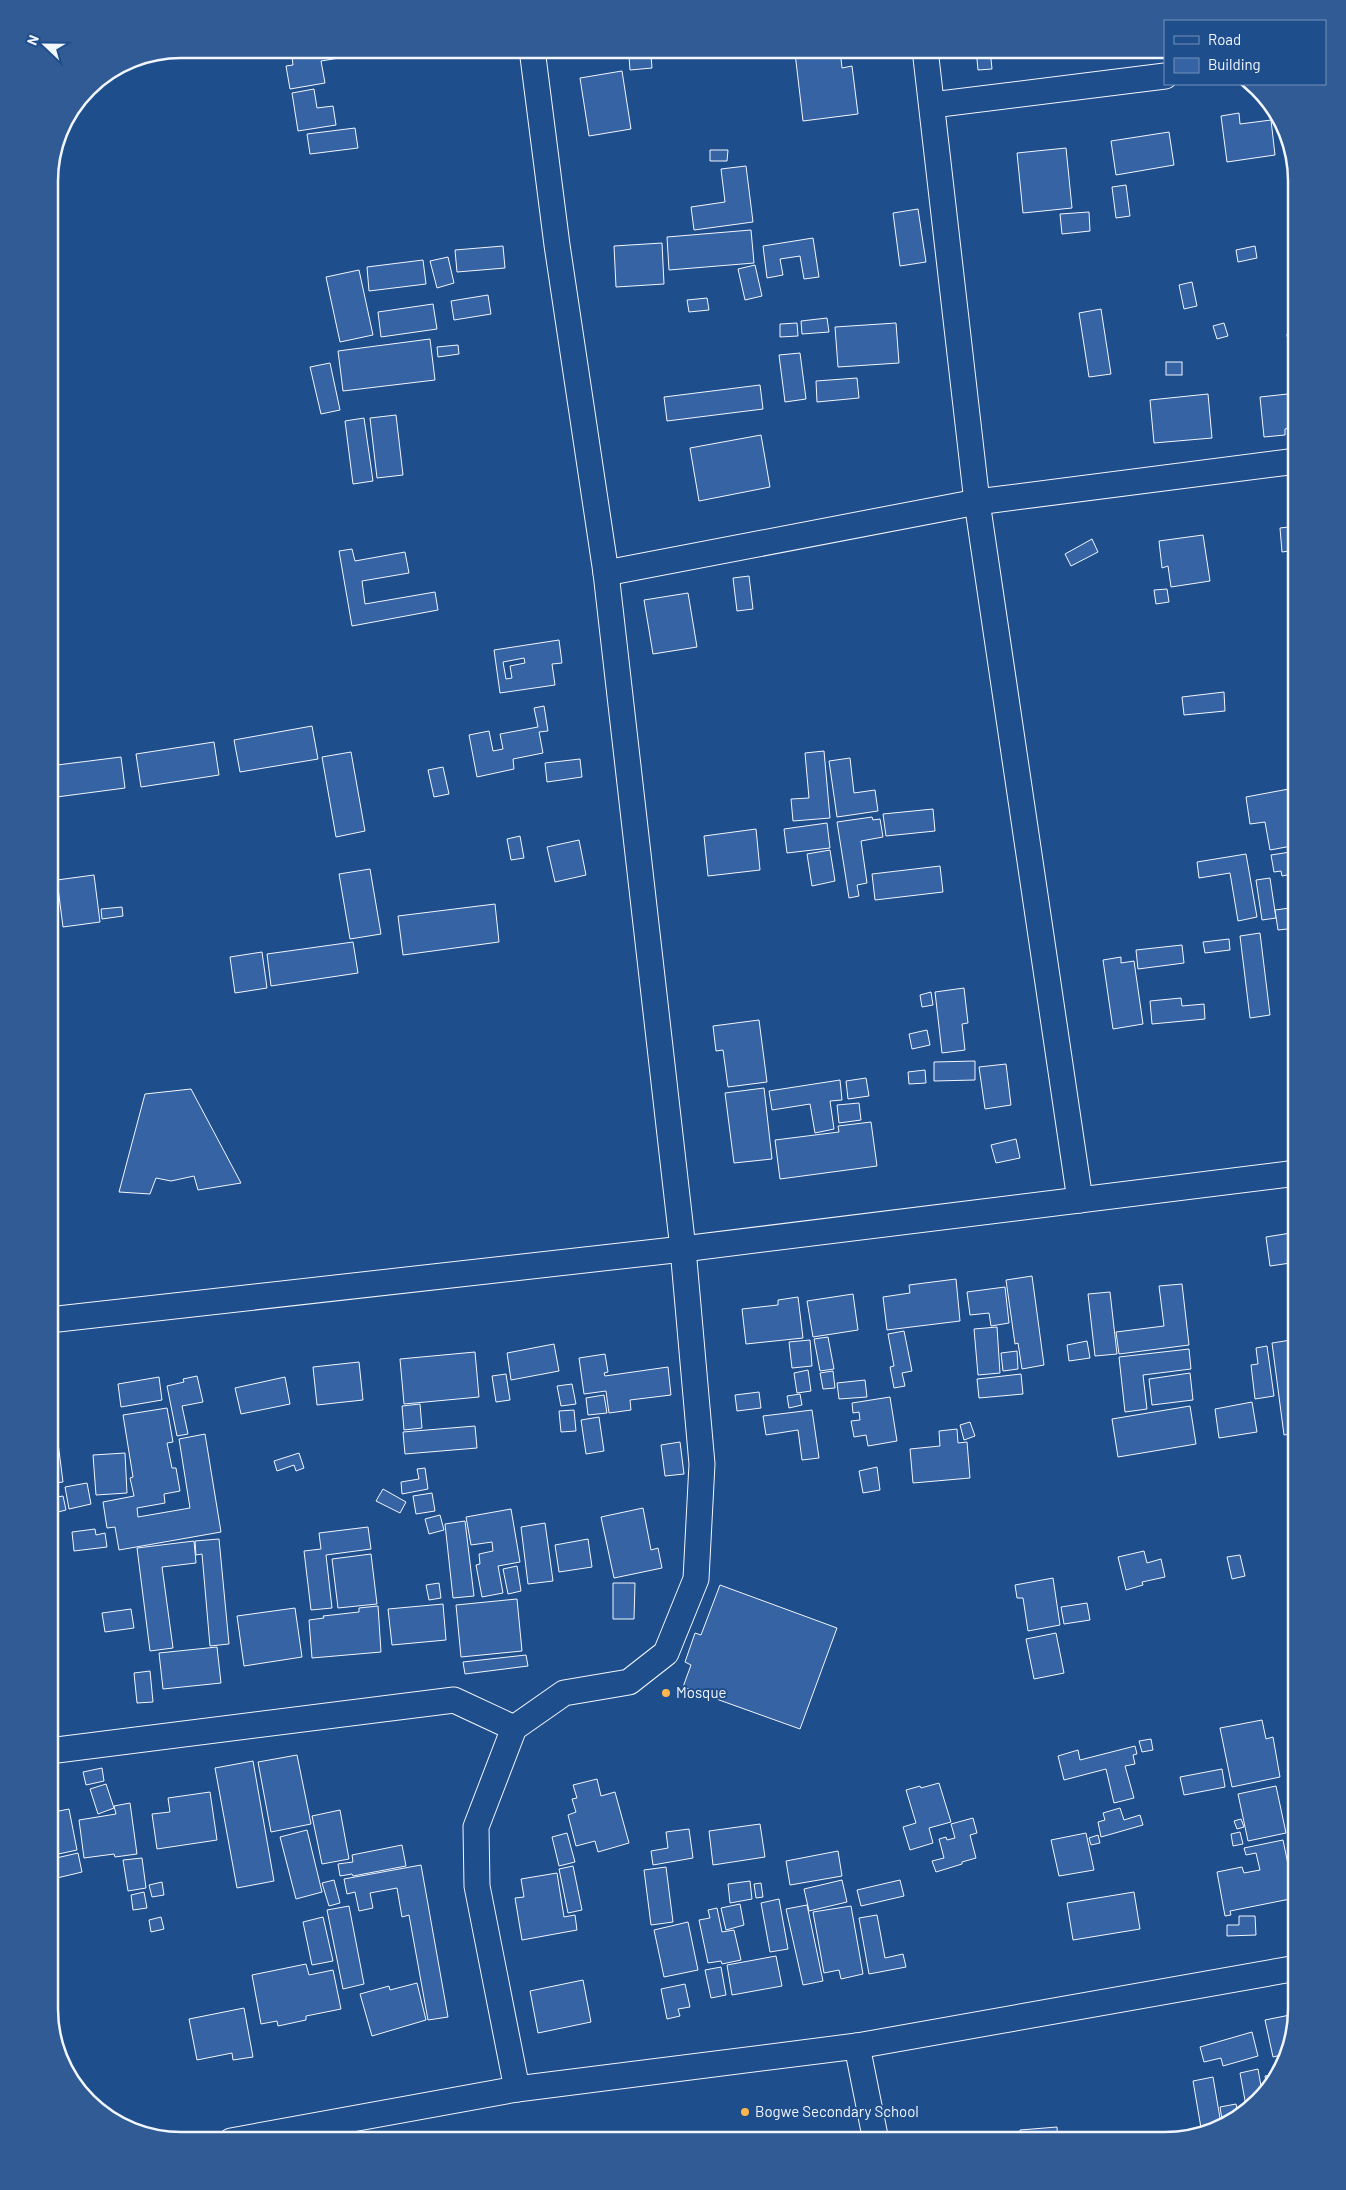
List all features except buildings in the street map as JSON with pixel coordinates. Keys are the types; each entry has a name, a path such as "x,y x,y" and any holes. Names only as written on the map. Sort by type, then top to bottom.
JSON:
{"street":[{"path":"517,2089 477,1886 476,1826 514,1728 564,1693 629,1682 666,1653 696,1579 702,1464 683,1249 606,573 557,245 533,58"},
{"path":"927,58 977,502 1080,1200"},
{"path":"932,105 1164,76"},
{"path":"606,573 977,502 1288,462"},
{"path":"58,1319 683,1249 1288,1174"},
{"path":"58,1750 454,1700 514,1728"},
{"path":"280,2132 517,2089 858,2046 1288,1970"},
{"path":"858,2046 874,2132"}],"place":[{"name":"Mosque","path":"666,1693"},
{"name":"Bogwe Secondary School","path":"745,2112"}]}
